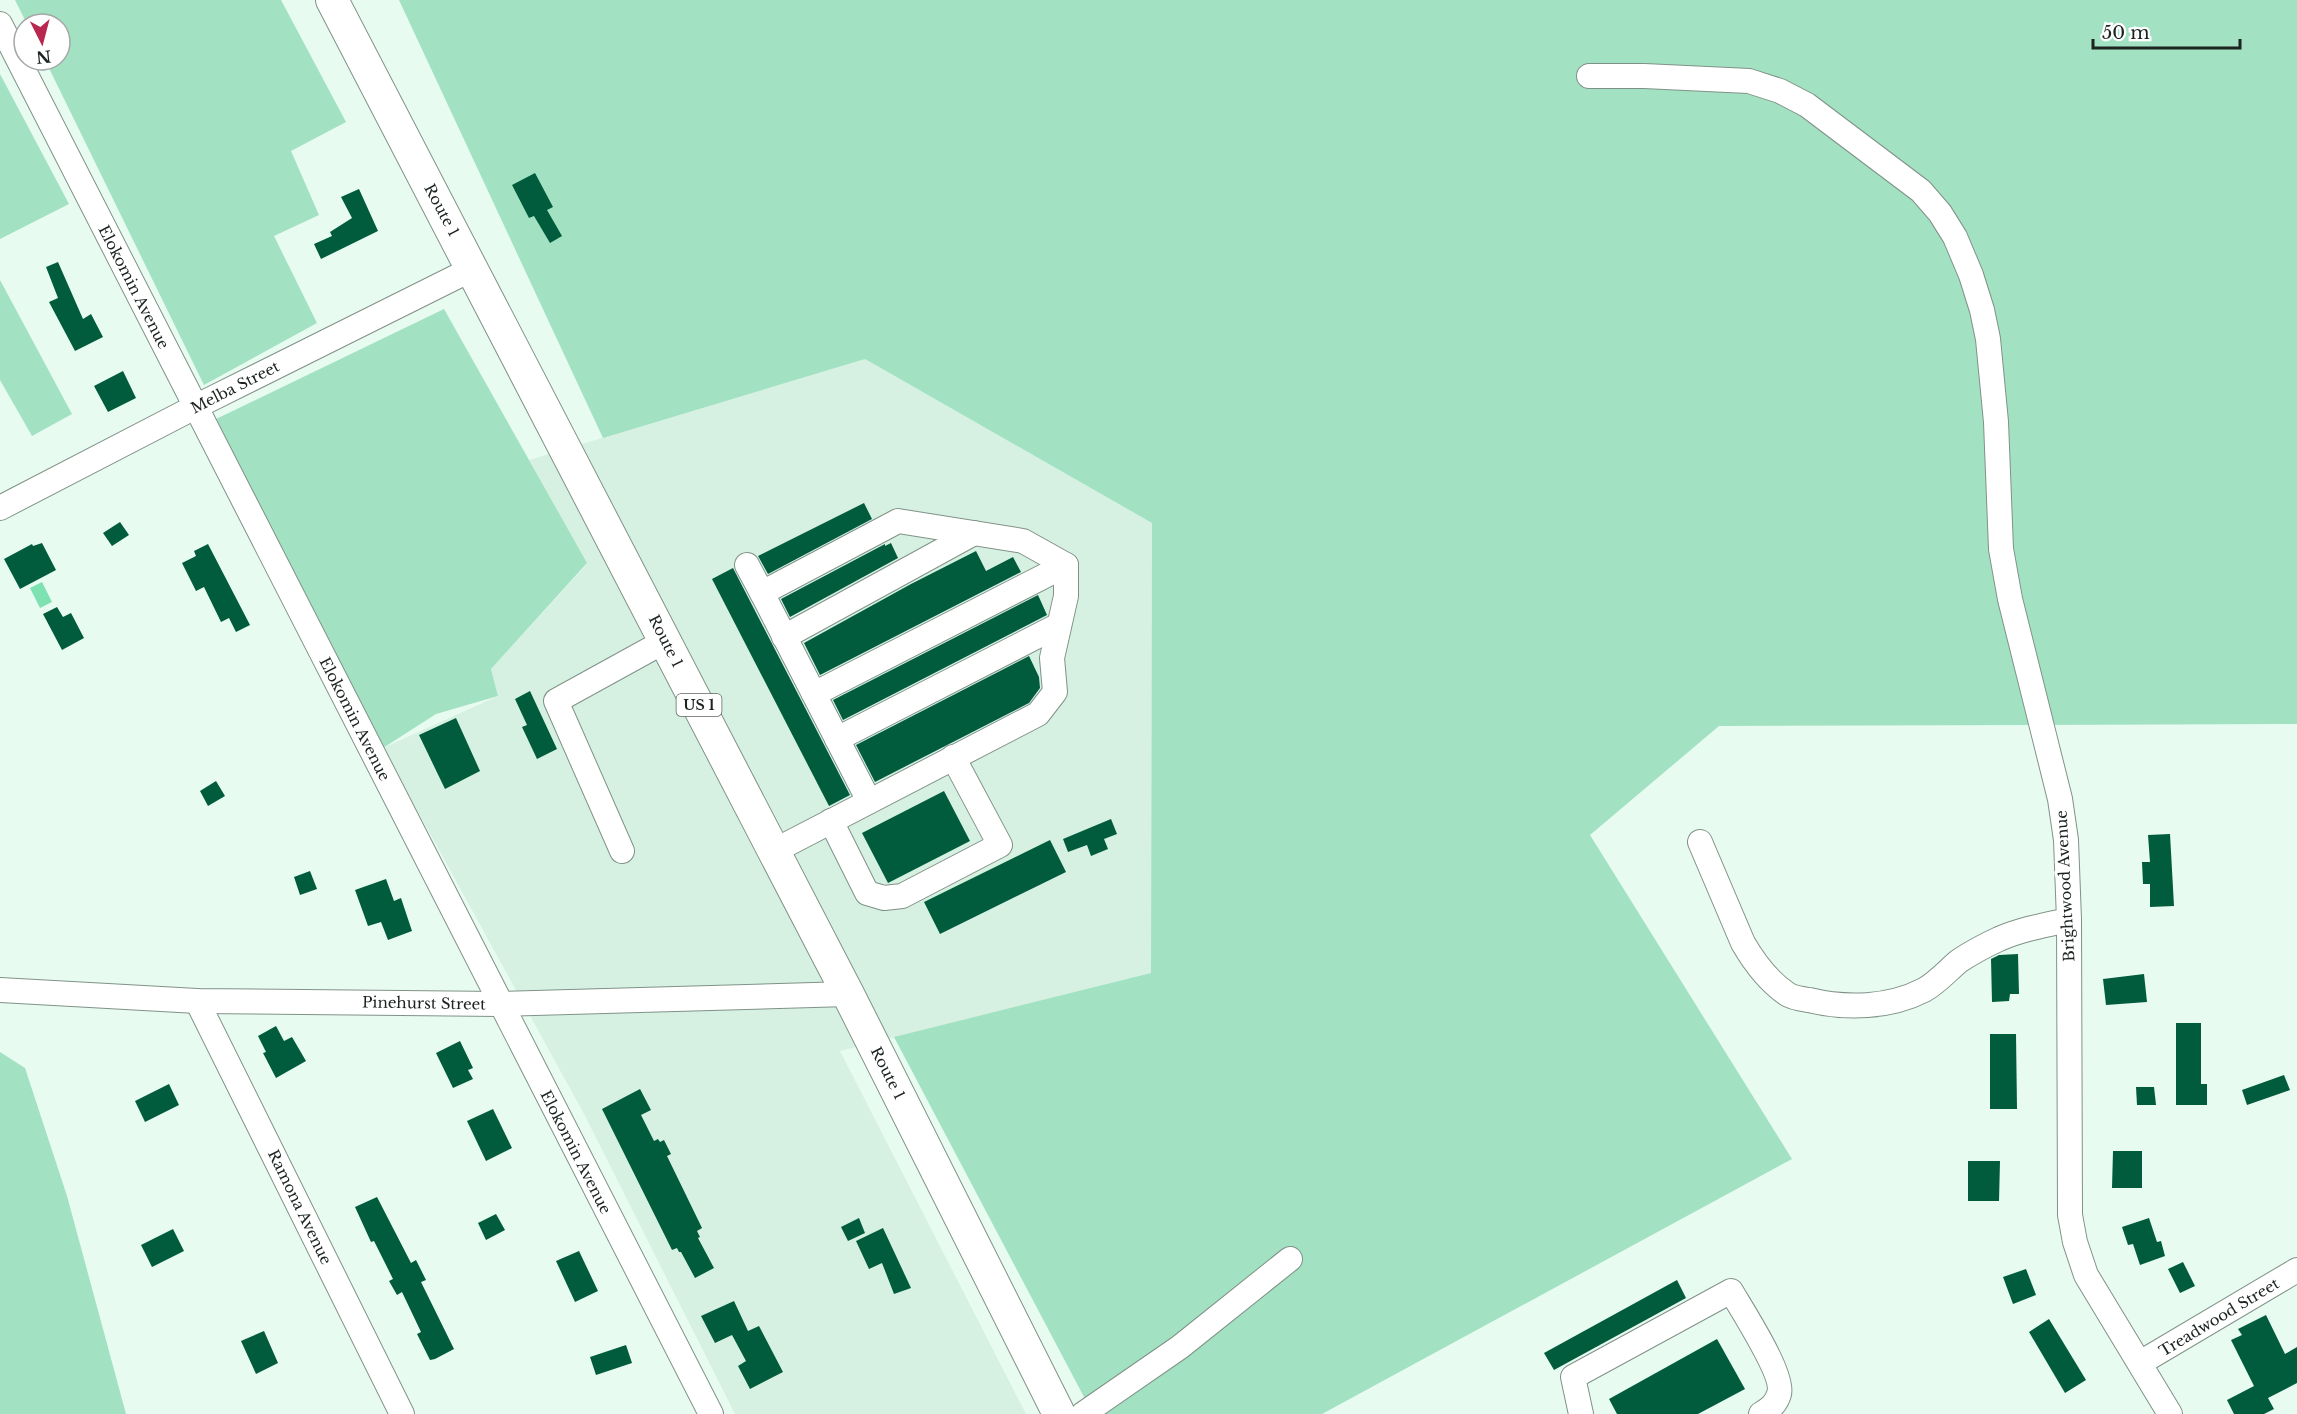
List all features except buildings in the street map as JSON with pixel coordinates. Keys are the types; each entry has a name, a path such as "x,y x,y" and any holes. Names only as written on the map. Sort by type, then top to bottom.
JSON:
{"main road":[{"name":"Route 1","path":"332,0 848,994 1059,1414"}],"street":[{"name":"Elokomin Avenue","path":"0,24 711,1414"},
{"name":"Brightwood Avenue","path":"1589,76 1749,81 1780,91 1807,105 1921,191 1940,213 1971,274 1988,339 1996,422 2001,549 2010,599 2060,799 2066,840 2069,920 2070,1215 2073,1233 2086,1275 2170,1414"},
{"name":"Melba Street","path":"0,508 195,407 472,269"},
{"path":"762,593 898,521 1023,541 1066,565"},
{"path":"784,637 974,533"},
{"path":"747,565 869,801"},
{"path":"774,851 1038,714 1055,692 1052,658 1066,596 1066,565"},
{"path":"814,694 1066,565"},
{"path":"837,739 1059,625"},
{"path":"622,851 556,701 665,641"},
{"path":"831,821 867,893 874,897 902,896 970,861 999,845 953,758"},
{"path":"1700,842 1751,956 1768,978 1788,995 1824,1004 1861,1006 1908,997 1941,979 1969,955 1999,939 2030,928 2069,920"},
{"name":"Pinehurst Street","path":"0,990 196,1001 500,1004 848,994"},
{"name":"Ramona Avenue","path":"196,1001 402,1414"},
{"path":"1083,1414 1180,1347 1290,1259"},
{"name":"Treadwood Street","path":"2140,1363 2297,1270"},
{"path":"1581,1414 1573,1377 1731,1292 1777,1372 1780,1392 1772,1407 1761,1414"}],"shaded area":[{"path":"15,0 281,0 346,122 291,151 319,215 274,236 317,323 204,385 51,72 72,72 72,12 21,12"},
{"path":"399,0 2297,0 2297,724 1719,726 1590,835 1792,1159 1322,1414 1093,1414 894,1037 1151,973 1152,523 865,359 603,438"},
{"path":"0,74 69,204 0,239"},
{"path":"0,280 72,414 32,436 0,380"},
{"path":"444,309 587,563 491,669 498,696 436,714 383,748 216,419"},
{"path":"865,359 1152,523 1151,973 840,1051 1026,1414 735,1414 584,1114 383,748 498,696 491,669 587,564 529,460"},
{"path":"42,582 52,602 40,608 30,588"},
{"path":"0,1052 25,1068 67,1196 126,1414 0,1414"}]}
